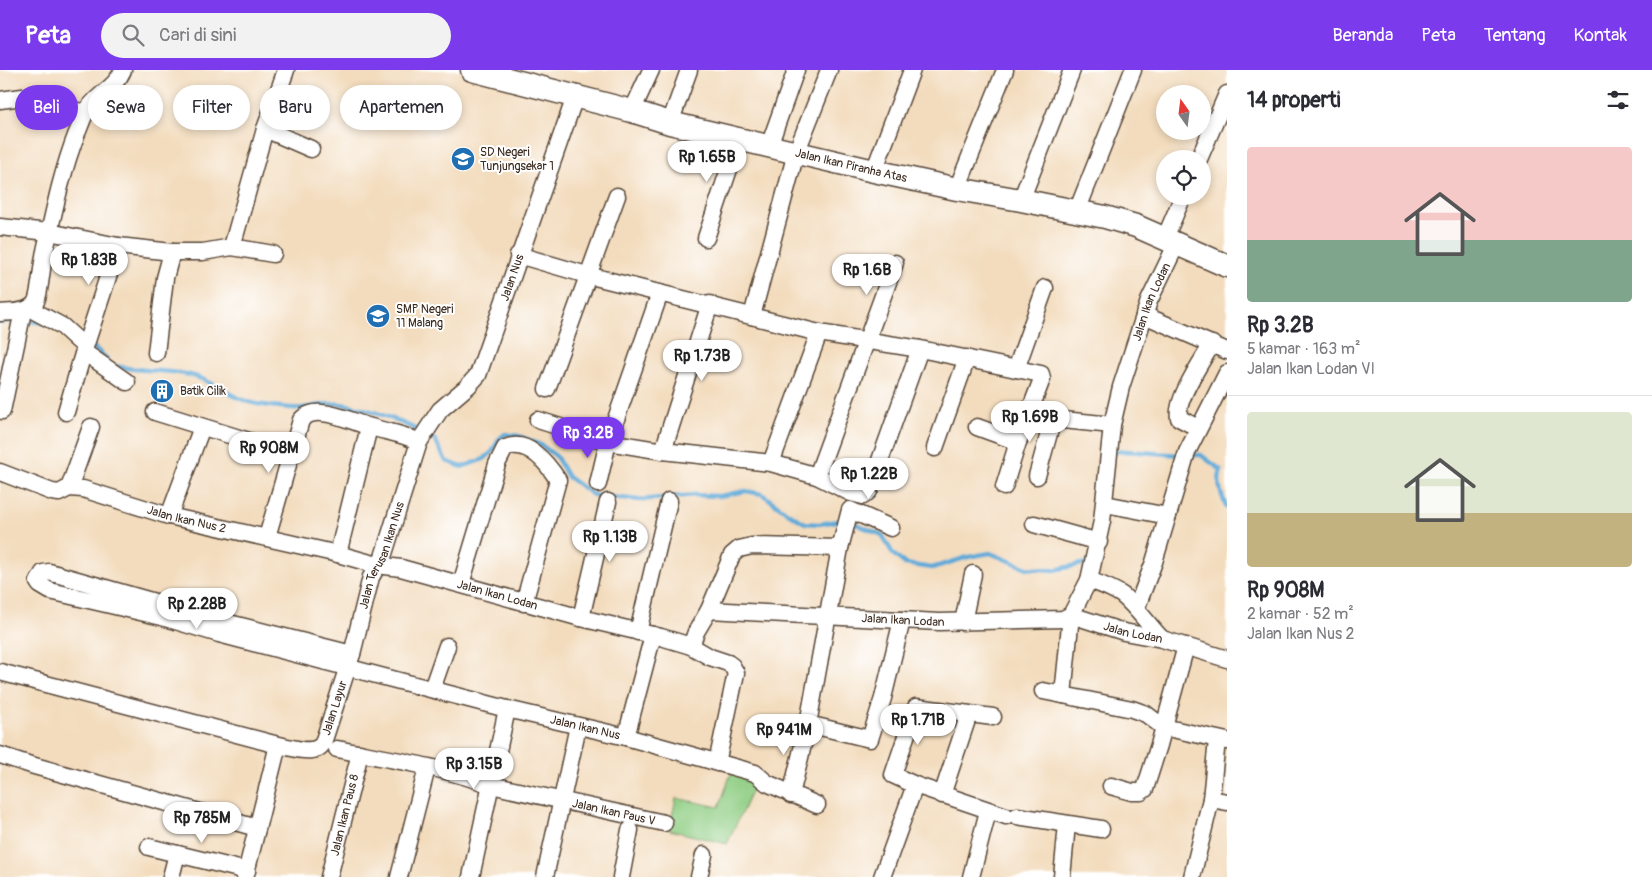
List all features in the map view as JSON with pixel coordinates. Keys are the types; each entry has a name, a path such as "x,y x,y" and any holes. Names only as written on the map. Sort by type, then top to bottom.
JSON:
{"street":[{"path":"114,85 123,70"},
{"path":"281,85 286,70"},
{"name":"Jalan Ikan Piranha Atas","path":"472,70 632,111 670,123 796,153 956,189 1077,211 1136,226 1227,266"},
{"path":"632,111 651,70"},
{"path":"670,123 690,70"},
{"path":"770,146 796,70"},
{"path":"752,316 796,153 829,70"},
{"path":"874,171 912,70"},
{"path":"956,189 1005,70"},
{"path":"1021,200 1072,70"},
{"path":"1077,211 1133,70"},
{"path":"1203,150 1227,94"},
{"path":"0,100 30,96 88,109"},
{"name":"Jalan Nus","path":"423,436 440,410 478,375 518,255 575,97"},
{"path":"2,411 24,315 37,302 49,232 68,159 88,111"},
{"path":"232,247 265,130"},
{"path":"267,130 311,149"},
{"path":"706,238 738,139"},
{"path":"548,389 587,275 617,196"},
{"name":"Jalan Ikan Lodan","path":"709,610 963,622 1048,620 1063,619 1071,615 1089,580 1095,540 1105,504 1112,425 1121,387 1144,315 1159,279 1181,205"},
{"path":"0,227 49,232 118,246 172,252 203,252 232,247 272,254"},
{"path":"66,412 118,246"},
{"path":"156,353 165,278 172,252"},
{"path":"518,255 587,275 819,332 967,358 1042,375 1004,487"},
{"path":"817,476 895,262"},
{"path":"1016,369 1045,288"},
{"path":"598,484 608,442 660,293"},
{"path":"663,451 710,304"},
{"path":"0,313 24,315 36,312 65,329 86,345 127,382"},
{"path":"1144,315 1227,351"},
{"path":"771,463 819,332"},
{"path":"1198,428 1179,418 1178,413 1183,397 1212,344"},
{"path":"538,420 608,442 663,451 771,463 817,476 863,496 869,491 920,349"},
{"path":"935,448 967,358"},
{"path":"1136,609 1154,562 1186,455 1227,373"},
{"path":"1031,411 1053,419 1112,425"},
{"path":"155,412 252,442"},
{"path":"267,538 301,420 304,416 320,412 409,437 423,436"},
{"path":"1037,476 1053,419"},
{"path":"69,488 91,427"},
{"path":"169,516 202,427"},
{"path":"338,554 370,427"},
{"path":"977,427 1018,442"},
{"name":"Jalan Terusan Ikan Nus","path":"349,661 371,577 383,557 423,436"},
{"path":"461,584 498,464 505,448 517,445 537,454 546,462 558,480 524,603"},
{"name":"Jalan Ikan Nus 2","path":"0,472 52,492 59,493 69,488 83,489 169,516 338,554 377,566"},
{"path":"626,737 669,501"},
{"path":"581,618 608,502"},
{"path":"1105,504 1168,516"},
{"path":"791,795 808,724 840,548 850,510 853,509 891,528"},
{"path":"1034,524 1095,540"},
{"path":"690,646 709,610 732,556 739,549 752,546 840,548"},
{"name":"Jalan Ikan Lodan","path":"377,566 401,568 524,603 646,633 690,646 710,657 728,663 736,673 717,763"},
{"path":"46,571 89,583 222,628 86,600 50,591 38,582 41,575 46,571"},
{"path":"963,622 973,574"},
{"name":"Jalan Lodan","path":"1089,580 1121,595 1162,638"},
{"path":"86,600 89,583"},
{"path":"1063,695 1071,615"},
{"name":"Jalan Lodan","path":"1071,615 1124,632 1162,638"},
{"path":"808,724 870,739 888,679 902,620"},
{"name":"Jalan Ikan Nus","path":"222,628 349,661 432,689 626,737 755,773 767,783 817,805"},
{"path":"1162,638 1227,659"},
{"path":"432,689 447,646"},
{"path":"1111,786 1132,792 1143,791 1152,769 1186,646"},
{"name":"Jalan Layur","path":"278,745 310,751 322,747 349,661"},
{"path":"0,672 278,745 246,874 149,846"},
{"path":"1043,691 1132,709 1146,714 1163,726 1222,740 1192,877"},
{"path":"992,717 918,707 914,709 894,775 915,785 988,810 1011,816 1101,829"},
{"path":"471,877 507,709"},
{"path":"942,795 969,714"},
{"name":"Jalan Ikan Paus V","path":"545,877 578,726"},
{"path":"337,749 426,768 562,801"},
{"name":"Jalan Ikan Paus 8","path":"329,877 360,753"},
{"path":"0,755 258,828"},
{"path":"399,877 426,768"},
{"path":"882,877 915,785"},
{"path":"1210,799 1227,802"},
{"name":"Jalan Ikan Paus V","path":"562,801 664,823"},
{"path":"971,877 988,810"},
{"path":"1062,877 1067,824"},
{"path":"621,877 630,830"},
{"path":"171,877 177,854"},
{"path":"699,877 704,855"}],"green space":[{"path":"731,773 752,778 755,784 727,844 669,830 676,798 719,807"}],"waterway":[{"path":"0,322 22,320 43,323"},
{"path":"90,344 107,359"},
{"path":"115,366 175,372 194,376 241,399 257,404 298,408 336,404 375,412 431,436 446,461 462,467 484,459 492,452 499,439 505,434 519,436 541,445 556,456 568,477 593,495 639,500 695,495 719,496 746,491 762,494 805,523 819,524 844,520"},
{"path":"1112,452 1127,451 1182,455"},
{"path":"1189,455 1201,455 1221,470 1219,485 1227,508"},
{"path":"851,522 882,535 893,554 905,564 932,568 968,557 990,553 1027,568 1054,570 1089,561"}],"place":[{"name":"SD Negeri Tunjungsekar 1","path":"463,159"},
{"name":"SMP Negeri 11 Malang","path":"378,316"},
{"name":"Batik Cilik","path":"162,391"}]}
